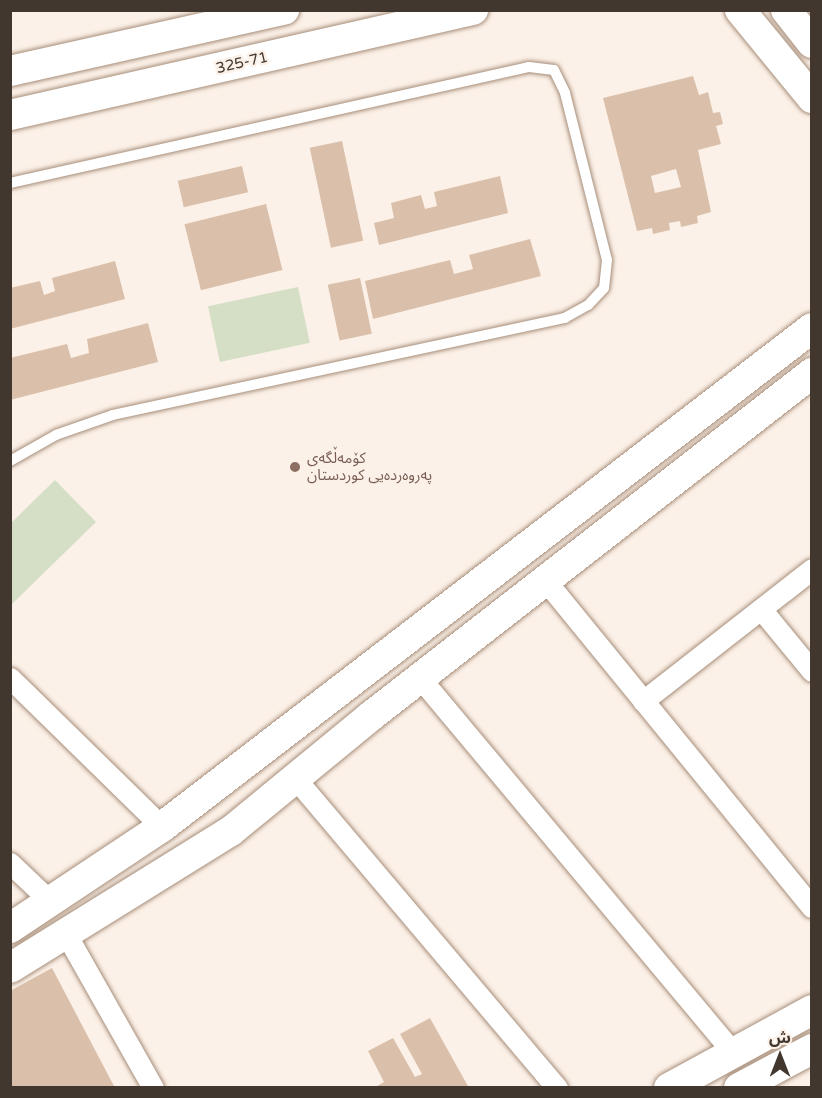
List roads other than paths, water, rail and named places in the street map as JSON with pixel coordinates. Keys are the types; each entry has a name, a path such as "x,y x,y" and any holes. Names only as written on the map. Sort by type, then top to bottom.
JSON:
{"street":[{"path":"10,71 284,10"},
{"name":"325-71","path":"10,115 473,10"},
{"path":"740,10 812,98"},
{"path":"786,10 812,43"},
{"path":"10,928 52,903 162,827 812,328"},
{"path":"10,968 231,831 371,716 812,373"},
{"path":"643,700 812,569"},
{"path":"545,580 812,907"},
{"path":"761,609 812,671"},
{"path":"10,678 162,827"},
{"path":"420,678 734,1053"},
{"path":"346,687 371,716"},
{"path":"295,778 557,1088"},
{"path":"10,863 52,903"},
{"path":"66,934 153,1088"},
{"path":"669,1088 812,1010"},
{"path":"739,1088 812,1049"}],"lane":[{"path":"10,183 530,67 554,70 565,93 607,260 604,288 588,304 565,318 113,415 56,435 10,461"}],"place":[{"name":"كۆمەڵگەی پەروەردەیی كوردستان","path":"295,467"}]}
